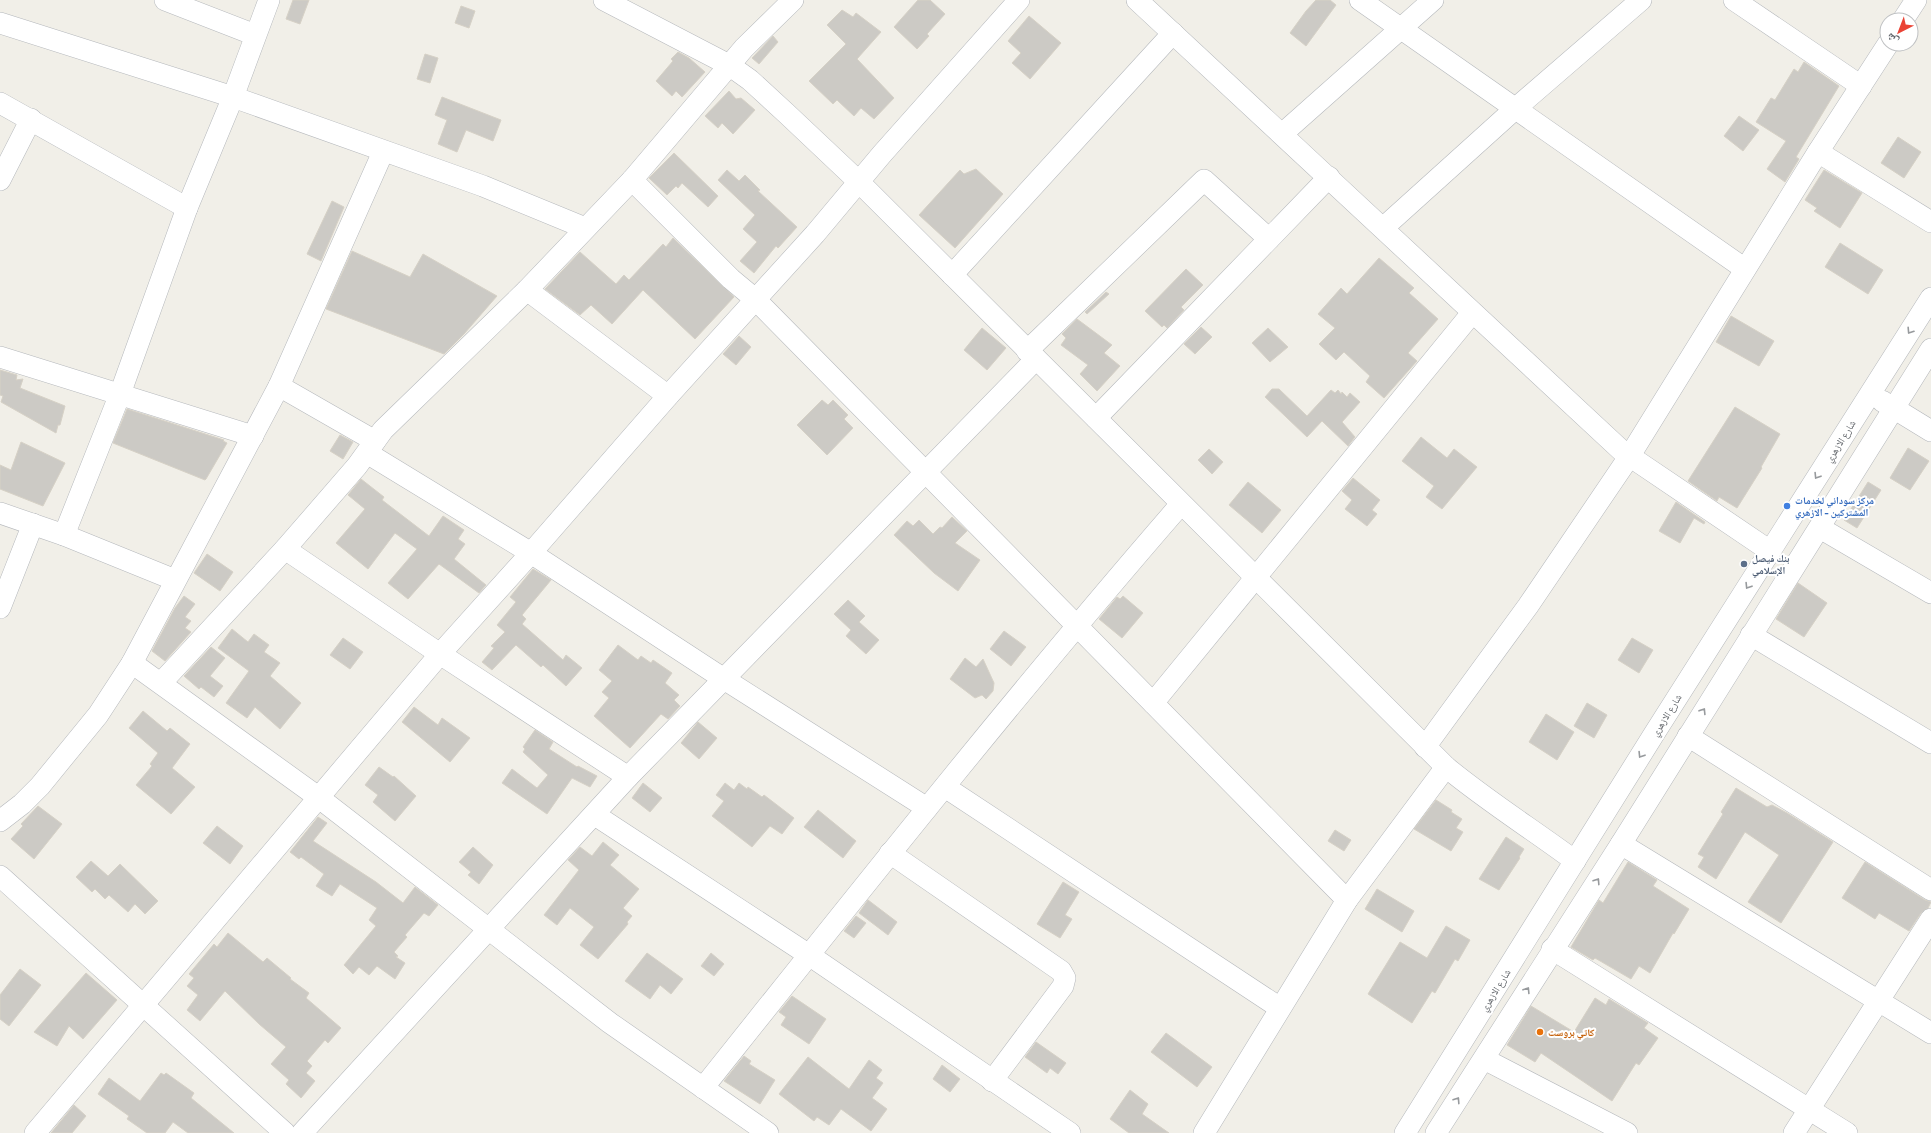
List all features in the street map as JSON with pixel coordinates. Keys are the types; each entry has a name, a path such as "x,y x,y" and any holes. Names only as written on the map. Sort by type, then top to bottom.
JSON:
{"street":[{"path":"165,0 255,35"},
{"path":"64,535 120,394 187,208 233,97 269,0"},
{"path":"604,0 729,65 750,80 858,182 1446,767 1492,803 1575,861"},
{"path":"161,683 285,549 394,419 527,290 632,180 744,48 793,0"},
{"path":"35,1133 440,654 532,553 668,396 815,234 858,182 1019,0"},
{"path":"1137,0 1383,228 1472,313 1629,457 1770,551"},
{"path":"1360,0 1745,269"},
{"path":"1282,134 1433,0"},
{"path":"1383,228 1516,108 1641,0"},
{"path":"1734,0 1861,86"},
{"path":"1909,12 1916,0"},
{"path":"0,23 233,97 483,186 585,228"},
{"path":"952,275 1173,33"},
{"path":"1425,747 1528,606 1629,457 1818,152 1883,52"},
{"path":"0,103 31,119 187,208"},
{"path":"0,180 31,119"},
{"path":"0,821 22,804 40,786 98,715 132,663 279,386 384,152"},
{"path":"1818,152 1931,222"},
{"path":"1096,418 1329,178"},
{"path":"632,180 731,279 755,299 1347,900"},
{"path":"302,1133 489,931 628,777 925,472 1031,355 1204,180 1269,239"},
{"path":"527,290 668,396"},
{"name":"شارع الازهري","path":"1405,1133 1770,551 1931,298"},
{"path":"1153,703 1254,577 1472,313"},
{"path":"1436,1133 1552,949 1621,844 1931,349"},
{"path":"0,357 253,436"},
{"path":"279,386 724,679 927,808"},
{"path":"1870,393 1931,431"},
{"path":"703,1088 890,853 945,788 1077,625 1181,504"},
{"path":"0,513 64,535 175,580"},
{"path":"0,608 33,524"},
{"path":"1820,528 1931,593"},
{"path":"285,549 440,654 628,777"},
{"path":"1751,636 1931,743"},
{"path":"132,663 318,797 489,931 610,1023 768,1133"},
{"path":"1688,736 1931,890"},
{"path":"1204,1133 1347,900 1446,767"},
{"path":"945,788 1280,1008"},
{"path":"595,814 809,954 1070,1133"},
{"path":"1621,844 1931,1033"},
{"path":"890,853 1061,971 1065,978 1063,986 992,1080"},
{"path":"0,876 285,1133"},
{"path":"1794,1133 1931,919"},
{"path":"1552,949 1847,1133"},
{"path":"1484,1059 1627,1133"}],"building":[{"path":"293,0 309,0 300,24 286,19"},
{"path":"918,0 930,0 945,14 927,34 929,36 917,49 894,27"},
{"path":"1316,0 1330,0 1336,5 1306,46 1290,33"},
{"path":"461,6 475,11 469,28 455,23"},
{"path":"842,10 853,17 856,13 881,32 857,59 894,98 874,119 861,108 854,116 837,100 833,104 809,81 846,44 827,25"},
{"path":"1029,16 1061,43 1030,79 1012,63 1021,53 1008,41"},
{"path":"773,36 778,42 759,64 752,58"},
{"path":"678,52 689,58 705,72 682,97 676,91 672,96 656,81 673,61 671,59"},
{"path":"425,54 438,58 430,83 417,79"},
{"path":"1804,62 1839,86 1796,157 1799,159 1785,182 1767,169 1786,141 1756,122 1771,98 1775,100 1794,69 1798,72"},
{"path":"729,91 736,99 741,98 755,110 733,134 722,123 718,128 705,116"},
{"path":"442,97 501,120 493,141 466,130 457,152 438,144 447,120 435,115"},
{"path":"1739,116 1759,130 1743,151 1724,136"},
{"path":"1898,137 1921,152 1904,178 1881,163"},
{"path":"674,153 718,196 708,207 682,183 678,188 676,186 667,195 649,178"},
{"path":"976,169 1003,194 955,248 919,215 960,170 964,174"},
{"path":"727,170 739,181 745,175 760,190 758,191 797,227 778,248 776,246 754,273 740,261 757,242 743,229 755,215 718,180"},
{"path":"1824,170 1862,193 1840,228 1814,211 1817,208 1805,200"},
{"path":"332,201 344,207 321,261 307,254"},
{"path":"673,238 734,297 695,339 643,290 612,324 591,305 580,315 545,289 580,252 616,284 624,275 629,280 663,244 666,247"},
{"path":"1840,243 1883,270 1868,294 1825,267"},
{"path":"352,251 410,277 423,254 497,296 464,334 444,354 326,309"},
{"path":"1379,258 1414,288 1409,293 1438,319 1408,353 1417,361 1384,398 1366,382 1370,376 1344,352 1336,360 1319,344 1335,328 1318,314 1341,288 1347,294"},
{"path":"1186,269 1203,285 1181,307 1184,310 1167,328 1164,325 1162,327 1145,311"},
{"path":"1106,292 1109,294 1087,314 1085,312"},
{"path":"1731,316 1774,341 1759,366 1716,342"},
{"path":"1077,319 1112,345 1104,353 1120,366 1097,391 1080,374 1088,365 1061,345 1066,338 1062,334"},
{"path":"1201,327 1212,337 1195,354 1184,344"},
{"path":"982,328 1006,348 987,370 964,350"},
{"path":"1268,328 1288,347 1270,362 1252,343"},
{"path":"739,336 751,347 736,365 723,354"},
{"path":"0,370 17,375 16,380 23,379 20,388 65,406 60,425 58,425 56,433 1,402 3,396 0,395"},
{"path":"1272,389 1279,389 1307,416 1331,390 1335,393 1338,390 1341,394 1342,392 1347,397 1350,393 1360,402 1342,422 1355,437 1348,446 1322,421 1307,437 1265,397"},
{"path":"822,400 828,405 833,400 848,415 844,419 853,428 827,455 797,425"},
{"path":"1735,407 1780,434 1761,467 1762,468 1737,508 1719,497 1717,501 1688,481"},
{"path":"127,409 224,440 223,441 227,443 205,480 113,443"},
{"path":"340,435 353,442 343,459 330,451"},
{"path":"1421,437 1447,458 1454,449 1477,467 1442,509 1426,497 1434,486 1402,461"},
{"path":"21,442 65,463 43,506 0,489 0,465 11,470"},
{"path":"1908,448 1929,461 1910,490 1890,478"},
{"path":"1209,449 1223,462 1212,474 1198,460"},
{"path":"1353,478 1380,500 1372,510 1377,514 1367,526 1345,509 1352,500 1342,491"},
{"path":"361,479 384,497 382,500 429,536 443,516 464,530 458,539 465,544 454,559 486,585 479,593 439,564 408,599 388,583 417,549 395,533 368,569 336,543 365,509 348,495"},
{"path":"1248,482 1281,510 1262,533 1229,505"},
{"path":"1868,482 1881,490 1857,528 1844,520"},
{"path":"1676,502 1705,522 1704,524 1694,518 1680,543 1659,531"},
{"path":"952,517 967,531 955,543 980,560 958,591 934,573 894,535 907,521 913,526 919,520 933,534 940,527 942,528"},
{"path":"207,554 233,572 220,591 194,573"},
{"path":"533,569 551,580 522,615 526,619 522,624 563,660 566,655 582,668 566,686 543,665 541,667 516,645 492,670 482,662 494,648 491,646 505,632 497,625 516,602 510,597"},
{"path":"1798,583 1827,603 1804,637 1776,619"},
{"path":"184,596 195,604 185,617 191,621 185,628 191,632 165,661 152,651 175,608"},
{"path":"1123,596 1143,613 1122,638 1099,619 1117,597 1120,599"},
{"path":"848,600 865,616 859,622 879,640 866,654 846,636 851,630 834,614"},
{"path":"232,629 248,642 254,634 269,645 264,652 280,663 270,676 301,703 280,729 255,707 247,718 226,703 249,671 218,648"},
{"path":"1004,631 1026,647 1011,666 990,649"},
{"path":"343,638 363,652 350,669 330,655"},
{"path":"1632,638 1653,650 1639,673 1618,660"},
{"path":"618,645 638,660 641,656 651,663 653,660 672,673 665,683 679,695 674,700 680,706 668,719 661,714 630,748 594,716 609,698 602,692 612,681 599,670"},
{"path":"211,647 225,658 210,676 223,686 214,697 201,687 199,689 184,676"},
{"path":"965,658 976,667 983,659 994,683 993,691 986,699 982,695 975,698 950,679"},
{"path":"1587,703 1607,715 1594,738 1574,726"},
{"path":"414,707 438,725 442,718 470,738 450,762 402,722"},
{"path":"143,711 167,731 170,728 190,744 172,768 195,787 171,814 136,785 152,766 150,764 158,753 129,728"},
{"path":"1546,714 1574,732 1557,760 1529,742"},
{"path":"698,722 717,738 699,759 681,743"},
{"path":"535,730 553,742 549,749 577,767 578,766 597,776 590,787 572,778 547,814 502,783 512,769 537,788 548,775 523,752 525,749 523,747"},
{"path":"379,767 393,777 394,776 416,796 395,821 373,802 378,795 365,785"},
{"path":"643,783 662,798 650,812 632,798"},
{"path":"725,783 734,790 739,783 747,789 748,787 762,797 764,795 794,818 782,834 770,826 752,847 712,816 724,801 716,795"},
{"path":"1736,788 1767,807 1772,805 1787,813 1833,842 1781,923 1748,902 1779,855 1745,832 1716,879 1698,867 1704,857 1698,854 1723,814 1721,812"},
{"path":"1436,800 1452,810 1451,812 1462,819 1456,828 1463,832 1451,851 1414,829"},
{"path":"38,806 62,824 34,859 11,839 23,826 21,824"},
{"path":"818,810 856,841 843,858 804,827"},
{"path":"318,817 327,823 313,841 376,882 403,903 415,887 438,905 429,916 424,913 405,935 407,937 394,952 398,956 396,957 405,963 395,979 377,966 369,975 359,967 353,974 344,965 376,926 369,920 377,908 340,884 332,896 316,886 324,874 301,857 299,859 290,852"},
{"path":"217,826 243,846 230,864 203,843"},
{"path":"1335,830 1351,840 1344,851 1328,841"},
{"path":"1506,837 1524,849 1519,857 1520,858 1499,890 1479,879"},
{"path":"603,842 619,855 610,865 639,889 623,908 632,916 627,922 628,924 598,959 580,945 594,927 570,908 557,925 544,915 579,870 568,860 580,847 592,856"},
{"path":"473,847 493,865 479,884 468,875 471,872 459,862"},
{"path":"91,861 108,876 120,864 158,901 145,914 135,904 128,912 109,895 105,899 95,889 92,892 76,877"},
{"path":"1628,862 1657,880 1653,886 1689,909 1650,973 1639,966 1631,979 1595,958 1593,960 1571,947 1599,900 1603,903"},
{"path":"1865,862 1925,900 1931,902 1928,908 1921,913 1909,931 1879,913 1875,919 1842,898"},
{"path":"1063,882 1079,892 1065,915 1072,919 1060,938 1037,924"},
{"path":"1377,889 1414,911 1402,932 1365,909"},
{"path":"868,900 897,922 888,935 859,913"},
{"path":"856,916 866,923 854,938 844,931"},
{"path":"1446,926 1470,940 1458,961 1455,959 1435,993 1432,991 1412,1023 1368,994 1400,942 1427,958"},
{"path":"228,933 263,962 267,958 291,978 290,979 309,993 306,998 341,1028 328,1043 325,1040 307,1061 312,1066 306,1073 315,1081 301,1098 286,1084 289,1080 271,1064 286,1047 259,1024 225,991 200,1021 187,1010 198,995 187,986 194,978 189,974 214,944 217,947"},
{"path":"647,953 683,979 671,994 660,985 650,999 625,981"},
{"path":"711,953 724,964 714,976 701,966"},
{"path":"20,969 41,985 9,1026 0,1019 0,995"},
{"path":"86,973 117,1000 83,1039 69,1026 57,1046 34,1032"},
{"path":"792,996 826,1019 809,1044 781,1025 786,1017 779,1012"},
{"path":"1595,998 1606,1005 1609,999 1648,1023 1644,1028 1658,1038 1639,1065 1636,1063 1612,1101 1541,1053 1535,1062 1507,1045 1531,1006 1574,1032"},
{"path":"1166,1033 1212,1067 1197,1087 1151,1052"},
{"path":"1036,1042 1066,1063 1058,1074 1050,1068 1047,1073 1025,1057"},
{"path":"744,1056 751,1061 749,1064 775,1080 760,1104 724,1081"},
{"path":"808,1057 849,1089 869,1060 882,1070 876,1078 883,1083 872,1098 887,1109 871,1131 841,1109 829,1125 817,1117 814,1121 779,1094"},
{"path":"942,1065 960,1079 950,1092 933,1079"},
{"path":"161,1073 164,1075 166,1073 194,1093 191,1098 234,1133 188,1133 173,1122 165,1133 147,1133 127,1119 129,1116 98,1094 109,1078 140,1101"},
{"path":"1130,1090 1148,1104 1142,1114 1169,1133 1129,1133 1110,1119"},
{"path":"74,1105 86,1116 72,1133 51,1133"}],"place":[{"name":"مركز سوداني لخدمات المشتركين - الازهري","path":"1787,506"},
{"name":"بنك فيصل الإسلامي","path":"1744,564"},
{"name":"كاتي بروست","path":"1540,1032"}]}
